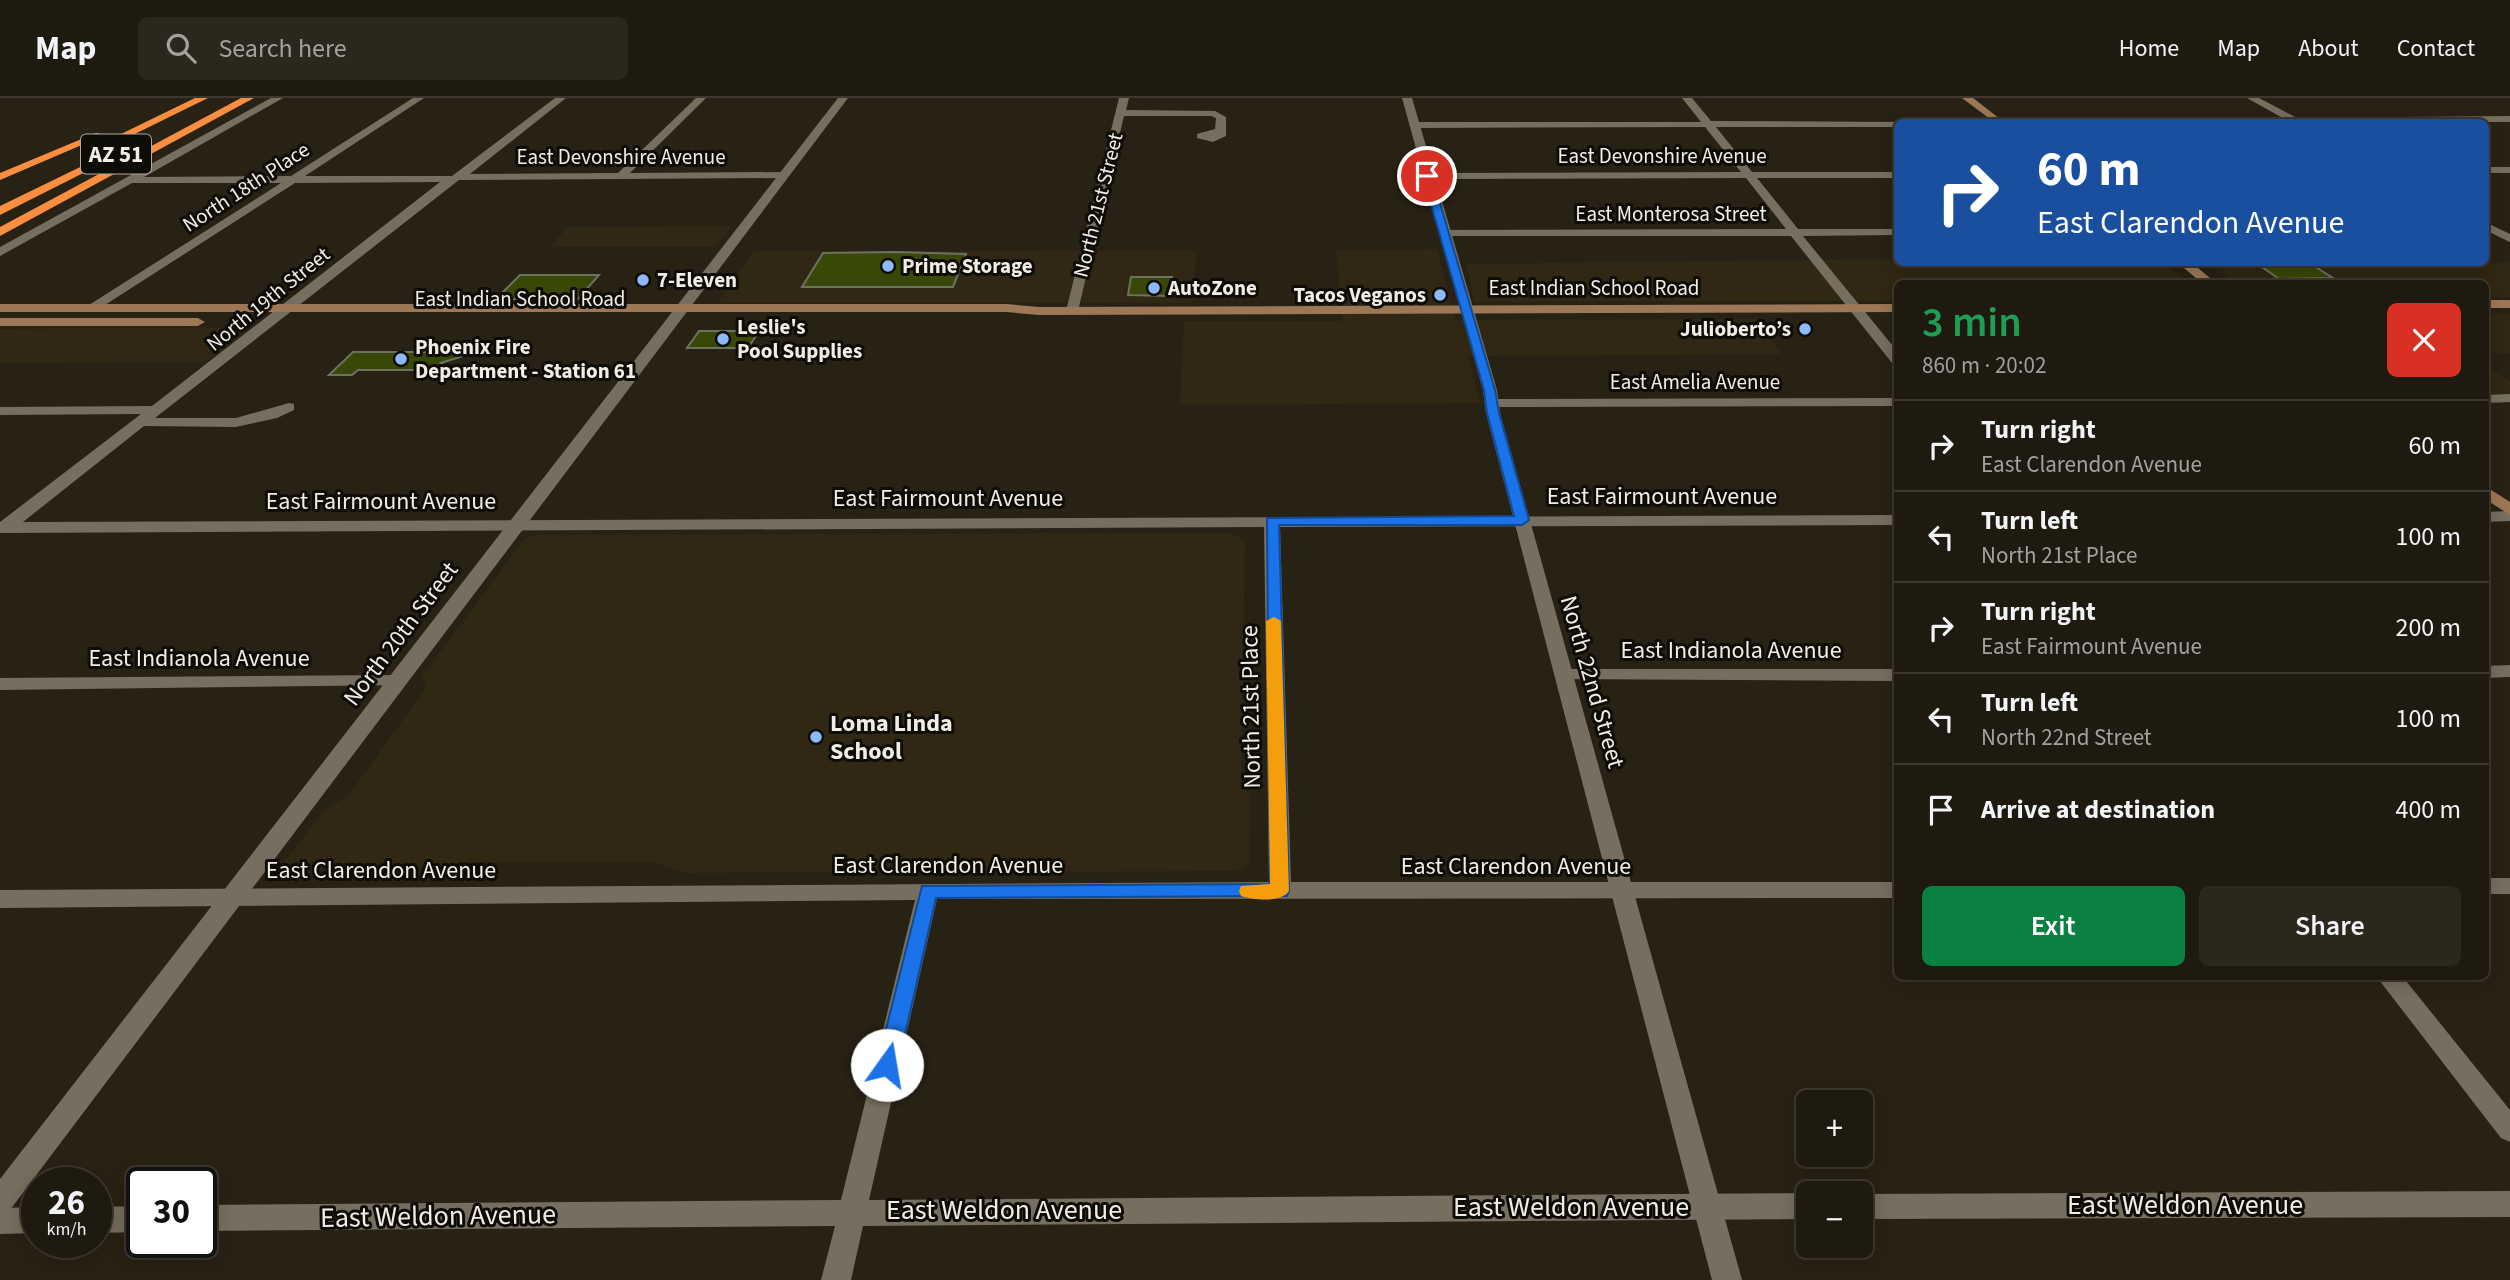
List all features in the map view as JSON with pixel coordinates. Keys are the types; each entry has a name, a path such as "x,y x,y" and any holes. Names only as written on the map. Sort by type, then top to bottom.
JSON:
{"highway":[{"path":"0,177 189,98"},
{"name":"AZ 51","path":"72,161 203,98"},
{"name":"AZ 51","path":"0,211 232,98"},
{"path":"0,232 248,98"}],"main road":[{"path":"1967,98 1995,119"},
{"path":"2188,266 2206,280"},
{"path":"2489,304 2510,304"},
{"name":"East Indian School Road","path":"0,308 1006,308 1039,311 1894,308"},
{"name":"East Indian School Road","path":"0,323 1011,317 1039,311"},
{"path":"2489,494 2510,510"}],"street":[{"path":"0,252 278,98"},
{"name":"North 18th Place","path":"94,308 419,98"},
{"name":"North 19th Street","path":"2,529 561,98"},
{"path":"621,176 701,98"},
{"name":"North 20th Street","path":"0,1201 843,98"},
{"name":"North 21st Street","path":"1072,311 1125,98"},
{"name":"North 22nd Street","path":"1407,98 1493,403 1493,413 1566,675 1727,1280"},
{"path":"1687,98 1894,356"},
{"path":"2252,98 2290,119"},
{"path":"1121,113 1212,113 1221,117 1219,133"},
{"path":"2489,119 2510,119"},
{"path":"1414,125 1894,124"},
{"path":"2489,170 2510,170"},
{"name":"East Devonshire Avenue","path":"131,180 783,175"},
{"name":"East Devonshire Avenue","path":"1427,176 1894,175"},
{"path":"2489,227 2510,229"},
{"path":"2489,227 2510,239"},
{"name":"East Monterosa Street","path":"1444,233 1894,232"},
{"path":"2489,399 2510,398"},
{"name":"East Amelia Avenue","path":"1493,403 1894,402"},
{"path":"142,422 243,422 266,418 289,407"},
{"path":"0,411 157,410"},
{"path":"2489,517 2510,516"},
{"name":"East Fairmount Avenue","path":"2,529 1894,520"},
{"name":"North 21st Place","path":"1272,521 1280,891"},
{"path":"2489,672 2510,671"},
{"name":"East Indianola Avenue","path":"1566,675 1894,675"},
{"name":"East Indianola Avenue","path":"0,684 397,681"},
{"path":"2489,886 2510,886"},
{"name":"East Clarendon Avenue","path":"0,899 928,891 1624,893 1894,890"},
{"path":"836,1280 928,891"},
{"path":"2391,980 2510,1130"},
{"name":"East Weldon Avenue","path":"1873,1206 2510,1204"},
{"name":"East Weldon Avenue","path":"217,1219 853,1211 1796,1206"},
{"path":"0,1221 21,1220"}],"shaded area":[{"path":"733,226 715,247 549,247 568,227"},
{"path":"1437,249 1455,320 1757,319 1781,354 1468,356 1480,403 1180,405 1184,321 1342,321 1336,250"},
{"path":"1197,250 1192,303 717,303 754,251"},
{"path":"1894,259 1894,266 2168,266 2186,280 1894,280 1894,301 1474,302 1466,264"},
{"path":"2489,262 2510,262 2510,297 2489,297 2489,280 2232,280 2210,266 2489,266"},
{"path":"2489,314 2510,314 2510,353 2489,353"},
{"path":"244,327 247,330 206,362 0,363 0,329"},
{"path":"2489,368 2510,381 2510,403 2489,404"},
{"name":"Loma Linda School","path":"1231,533 1245,541 1241,785 1250,792 1249,864 1237,871 687,873 652,862 460,862 432,867 316,867 313,871 289,871 283,864 326,808 348,796 426,688 422,677 525,538 536,535"}],"building":[{"name":"Prime Storage","path":"823,253 966,254 953,287 802,287"},
{"path":"2261,266 2314,266 2333,278 2279,279"},
{"path":"520,275 599,275 578,299 496,299"},
{"name":"AutoZone","path":"1131,277 1172,277 1170,296 1128,295"},
{"name":"Leslie's Pool Supplies","path":"699,331 759,331 748,348 687,348"},
{"name":"Phoenix Fire Department - Station 61","path":"353,352 465,352 466,355 441,363 451,371 433,377 424,370 358,370 352,375 329,375"}],"slow traffic":[{"path":"1248,891 1280,891 1274,621"}],"place":[{"name":"Prime Storage","path":"888,266"},
{"name":"7-Eleven","path":"643,280"},
{"name":"AutoZone","path":"1154,288"},
{"name":"Tacos Veganos","path":"1440,295"},
{"name":"Julioberto’s","path":"1805,329"},
{"name":"Leslie's Pool Supplies","path":"723,339"},
{"name":"Phoenix Fire Department - Station 61","path":"401,359"},
{"name":"Loma Linda School","path":"816,737"}],"route":[{"path":"887,1065 928,891 1280,891 1272,521 1522,520 1493,413 1490,390 1461,299 1450,248 1427,176"}]}
